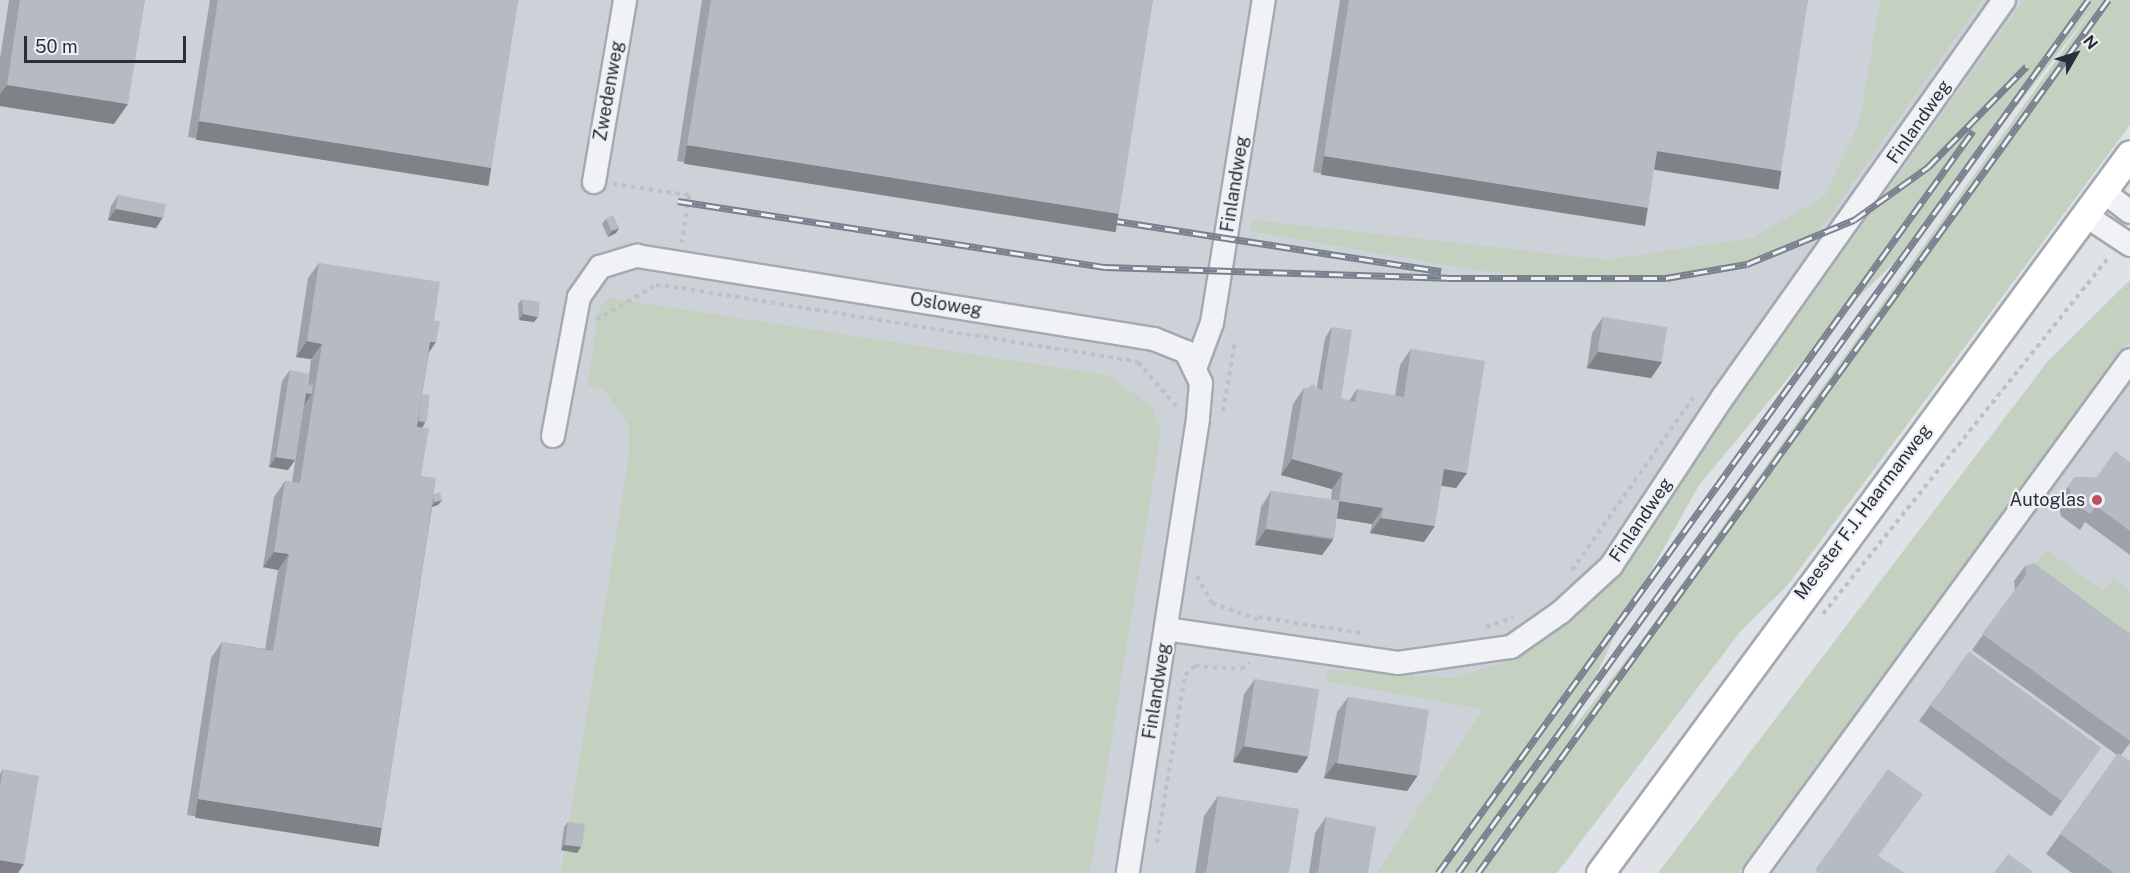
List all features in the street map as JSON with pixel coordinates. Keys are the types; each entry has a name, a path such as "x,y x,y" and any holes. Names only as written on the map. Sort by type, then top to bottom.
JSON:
{"main road":[{"name":"Meester F.J. Haarmanweg","path":"1600,873 2130,154"}],"street":[{"name":"Zwedenweg","path":"594,182 625,0"},
{"name":"Finlandweg","path":"1196,366 1212,323 1264,0"},
{"name":"Finlandweg","path":"1128,873 1166,629 1398,663 1511,647 1561,612 1611,566 1723,397 2004,0"},
{"path":"2103,191 2130,212"},
{"path":"2085,215 2126,242"},
{"name":"Osloweg","path":"553,436 567,337 579,297 600,267 637,256 1155,339 1186,352 1196,366"},
{"path":"1755,873 2130,360"},
{"path":"1166,629 1198,419 1201,382 1196,366"}],"path":[{"path":"594,182 689,195 676,282 682,288"},
{"name":"Meester F.J. Haarmanweg","path":"1817,622 2126,242"},
{"path":"567,337 656,285 682,288 1138,362 1185,416 1198,419"},
{"path":"1570,573 1703,385"},
{"path":"1480,629 1522,611"},
{"path":"1258,617 1367,634"}],"shaded area":[{"path":"0,0 2063,0 1400,873 0,873"},
{"path":"2130,301 2130,873 1708,873"}],"green space":[{"path":"1880,0 1982,0 1811,242 1776,257 1691,276 1601,284 1476,270 1250,231 1253,220 1607,260 1752,238 1825,196 1860,121"},
{"path":"2024,0 2130,0 2130,125 1787,586 1740,632 1557,873 1377,873 1483,709 1326,681 1328,670 1451,678 1506,662 1550,637 1596,597","holes":["2095,6 1643,638 1570,732 1613,639 1699,485 1845,310 1897,260"]},
{"path":"2130,280 2130,339 1737,873 1658,873 2048,361"},
{"path":"608,298 1106,375 1152,406 1161,432 1090,873 561,873 629,457 629,426 603,388 587,386 599,309"},
{"path":"2046,550 2104,591 2113,579 2130,590 2130,646 2032,568"}],"building":[{"path":"20,0 145,0 128,104 7,85"},
{"path":"218,0 518,0 491,168 199,121"},
{"path":"711,0 1153,0 1119,214 687,145"},
{"path":"1349,0 1808,0 1781,171 1657,151 1648,208 1324,156"},
{"path":"118,195 166,204 163,218 115,209"},
{"path":"613,215 619,228 612,231 606,218"},
{"path":"319,263 440,282 434,321 440,321 436,342 430,342 417,427 429,428 421,476 436,478 382,828 198,799 222,642 273,651 289,554 274,552 285,481 300,483 322,344 307,341"},
{"path":"522,299 540,302 538,317 523,314"},
{"path":"1603,317 1667,327 1662,362 1598,352"},
{"path":"1332,327 1352,330 1341,399 1306,389 1313,384 1322,391"},
{"path":"1411,349 1485,361 1467,473 1444,469 1435,526 1381,518 1383,508 1339,501 1343,473 1292,459 1304,388 1355,402 1357,389 1404,397"},
{"path":"290,370 309,374 307,384 313,385 312,394 306,393 295,460 276,457"},
{"path":"422,394 430,395 427,422 419,421"},
{"path":"2115,451 2130,462 2130,531 2096,506 2090,514 2072,501 2069,485 2075,477 2096,478"},
{"path":"1271,491 1339,501 1334,538 1266,529"},
{"path":"440,492 442,500 435,502 434,494"},
{"path":"2034,563 2130,634 2130,741 1982,634 2026,575 2025,566"},
{"path":"1969,652 2101,748 2062,801 1930,705"},
{"path":"1255,679 1319,689 1309,756 1244,746"},
{"path":"1348,697 1429,710 1419,776 1338,763"},
{"path":"2118,753 2130,761 2130,873 2114,873 2060,834"},
{"path":"3,769 39,776 24,864 0,860 0,788"},
{"path":"1888,769 1923,794 1878,856 1905,873 1819,873 1815,870"},
{"path":"1218,796 1299,809 1289,873 1206,873"},
{"path":"1326,817 1376,827 1368,873 1318,873"},
{"path":"568,822 585,824 582,847 565,845"},
{"path":"2008,854 2032,871 2031,873 1994,873"}],"railway":[{"path":"1458,873 2088,0"},
{"path":"1478,873 2108,0"},
{"path":"678,201 1105,267 1447,278 1666,278 1747,264 1854,220 1928,167 2027,66"},
{"path":"1438,873 1973,131"},
{"path":"1110,220 1441,271"}],"place":[{"name":"Autoglas","path":"2097,500"}]}
